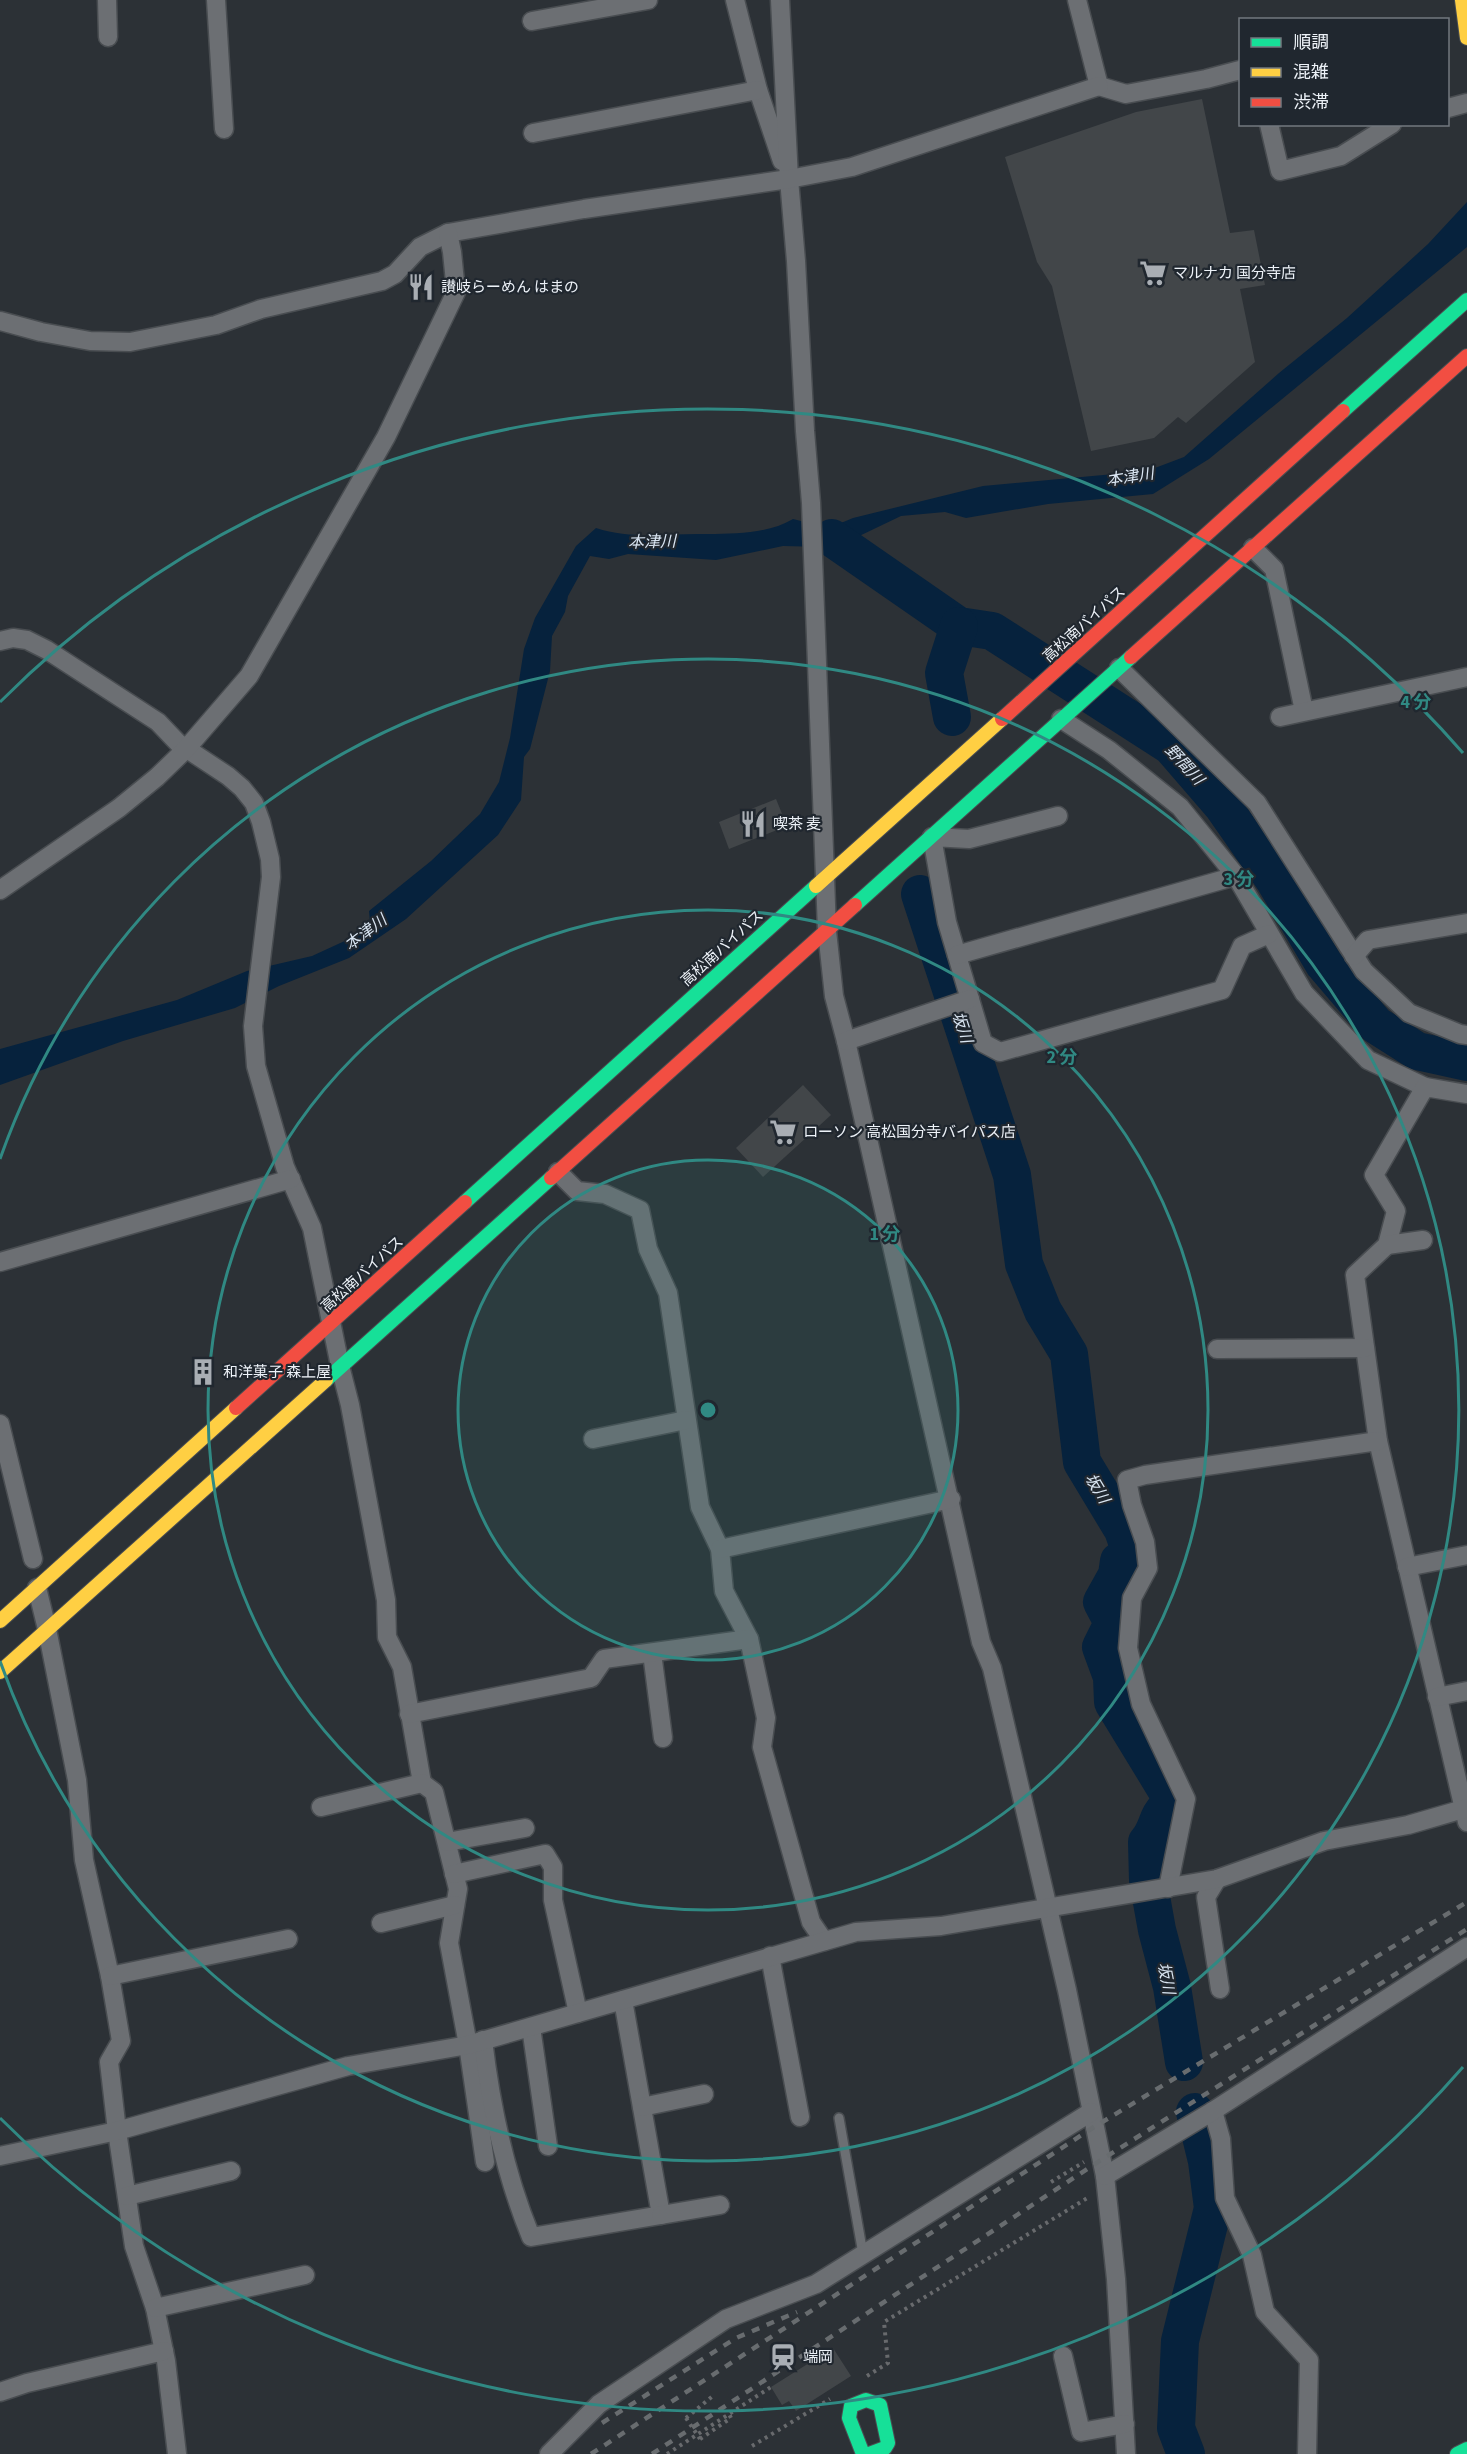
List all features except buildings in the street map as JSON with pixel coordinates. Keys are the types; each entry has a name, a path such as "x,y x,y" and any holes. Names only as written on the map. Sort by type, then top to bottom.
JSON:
{"main road":[{"path":"1462,0 1467,38"},
{"name":"高松南バイパス","path":"0,1621 1467,300"},
{"path":"0,1672 1467,356"},
{"path":"863,2454 849,2418 851,2406 870,2399 880,2406 888,2443 885,2448 869,2454"},
{"path":"1456,2454 1467,2449"}],"street":[{"path":"107,0 108,37"},
{"path":"216,0 224,129"},
{"path":"532,21 605,4 648,0"},
{"path":"735,0 758,90 789,179"},
{"path":"780,0 789,179 811,503 827,931 834,996 951,1499 981,1642 992,1668 1048,1909 1100,2152 1116,2278 1126,2454"},
{"path":"1077,0 1099,86"},
{"path":"0,321 41,332 90,341 130,342 216,326 261,309 382,281 395,274 420,247 448,233 852,167 1099,86 1126,94 1206,79 1239,69"},
{"path":"532,133 758,90"},
{"path":"1449,108 1467,103"},
{"path":"1270,126 1281,171 1341,156 1389,126"},
{"path":"0,890 118,808 157,777 186,749 249,676 386,437 456,292 448,233"},
{"path":"1253,548 1274,569 1304,711"},
{"path":"0,640 13,638 27,640 47,650 158,722 178,743 228,776 242,788 254,804 270,859 270,894 253,1026 256,1066 285,1167 312,1228 339,1366 350,1405 386,1600 387,1638 402,1667 422,1783 434,1792 458,1889 449,1943 519,2209 531,2237 720,2205"},
{"path":"1114,673 1257,803 1364,971 1409,1013 1467,1035"},
{"path":"1280,717 1467,677"},
{"path":"1061,719 1109,750 1180,807 1236,876 1304,993 1368,1060 1425,1087 1467,1094"},
{"path":"1058,816 969,839 932,837 947,922 957,956 959,1003 983,1043 1000,1052 1222,990 1242,946 1269,934"},
{"path":"957,956 1236,876"},
{"path":"1354,956 1368,940 1467,923"},
{"path":"846,1041 959,1003"},
{"path":"0,2156 117,2131 348,2066 476,2042 856,1932 940,1926 1217,1879 1324,1841 1466,1813 1378,1441 1355,1275 1387,1245 1396,1211 1374,1174 1425,1087"},
{"path":"558,1172 577,1191 605,1194 640,1210 648,1249 668,1293 700,1506 720,1549 724,1591 749,1639 766,1718 762,1747 812,1922 824,1941"},
{"path":"0,1262 291,1179"},
{"path":"1387,1245 1423,1240"},
{"path":"1217,1349 1365,1348"},
{"path":"594,1439 686,1420"},
{"path":"0,1424 33,1559"},
{"path":"1157,1890 1186,1799 1141,1704 1128,1648 1132,1598 1148,1568 1146,1542 1132,1505 1127,1480 1145,1475 1378,1441"},
{"path":"720,1549 951,1499"},
{"path":"1407,1567 1467,1555"},
{"path":"37,1587 48,1629 77,1780 84,1860 110,1976 121,2041 109,2062 117,2131 134,2246 155,2308 164,2351 177,2454"},
{"path":"409,1714 591,1678 604,1659 749,1639"},
{"path":"652,1653 663,1738"},
{"path":"1437,1697 1467,1691"},
{"path":"321,1807 422,1783"},
{"path":"447,1842 525,1828"},
{"path":"454,1874 544,1854 553,1867 553,1900 578,2013"},
{"path":"1217,1879 1206,1897 1220,1989"},
{"path":"381,1923 455,1905"},
{"path":"110,1976 288,1939"},
{"path":"1105,2182 1467,1947"},
{"path":"770,1956 800,2117"},
{"path":"623,2000 661,2215"},
{"path":"531,2027 548,2146"},
{"path":"476,2042 485,2162"},
{"path":"642,2107 704,2094"},
{"path":"1213,2110 1221,2139 1225,2198 1252,2255 1265,2312 1309,2360 1307,2454"},
{"path":"549,2454 599,2404 726,2319 816,2283 1091,2112"},
{"path":"127,2196 231,2171"},
{"path":"155,2308 305,2275"},
{"path":"0,2392 27,2383 164,2351"},
{"path":"1063,2356 1081,2433 1125,2424"}],"lane":[{"path":"838,2118 863,2254"}],"path":[{"path":"1051,2182 1100,2152"},
{"path":"859,2381 888,2363 884,2322 1105,2182"},
{"path":"714,2395 686,2418 700,2439 771,2387"},
{"path":"752,2446 839,2393"},
{"path":"668,2454 730,2416"}],"water":[{"name":"本津川","path":"1467,202 1467,247 1209,459 1153,494 1048,504 966,518 945,512 901,516 853,539 846,553 823,547 783,546 716,560 628,554 609,559 590,556 568,596 565,612 552,636 550,671 530,749 524,757 521,800 498,835 406,919 349,958 279,986 235,1008 123,1041 0,1085 0,1049 177,1000 247,971 312,956 349,939 370,922 369,911 431,861 480,814 499,782 510,738 524,649 535,618 576,546 596,528 634,535 735,533 759,531 793,519 829,528 853,518 983,486 1147,471 1184,457 1279,373 1347,318 1428,244"}],"waterway":[{"name":"野間川","path":"832,538 959,626 992,631 1171,746 1222,805 1275,881 1324,964 1376,1025 1417,1051 1467,1062"},
{"name":"坂川","path":"952,717 944,673 959,626"},
{"name":"坂川","path":"920,894 1012,1175 1024,1264 1043,1311 1069,1354 1082,1462 1123,1530 1131,1553 1119,1561 1117,1575 1102,1602 1113,1623 1101,1647 1112,1677 1113,1702 1169,1794 1168,1806 1147,1842 1148,1880 1157,1930 1172,1987 1184,2062"},
{"name":"坂川","path":"1186,2454 1176,2428 1180,2341 1213,2208 1207,2161 1195,2112"}],"railway":[{"path":"591,2454 1094,2127 1467,1902"},
{"path":"652,2454 1101,2160 1467,1929"},
{"path":"602,2423 736,2338 797,2312"}],"traffic: fast":[{"path":"1343,411 1467,300"},
{"path":"855,905 1131,657"},
{"path":"465,1202 816,886"},
{"path":"326,1380 551,1178"},
{"path":"863,2454 849,2418 851,2406 866,2400 880,2405 888,2443 885,2448 869,2454"},
{"path":"1457,2454 1467,2449"}],"traffic: slow":[{"path":"1462,0 1467,38"},
{"path":"816,886 1002,719"},
{"path":"0,1672 326,1380"},
{"path":"0,1621 236,1408"}],"traffic: jam":[{"path":"1131,657 1467,356"},
{"path":"1002,719 1343,411"},
{"path":"551,1178 855,905"},
{"path":"236,1408 465,1202"}],"place":[{"name":"マルナカ 国分寺店","path":"1153,273"},
{"name":"讃岐らーめん はまの","path":"421,287"},
{"name":"喫茶 麦","path":"753,824"},
{"name":"ローソン 高松国分寺バイパス店","path":"783,1132"},
{"name":"和洋菓子 森上屋","path":"203,1372"},
{"name":"端岡","path":"783,2357"}]}
